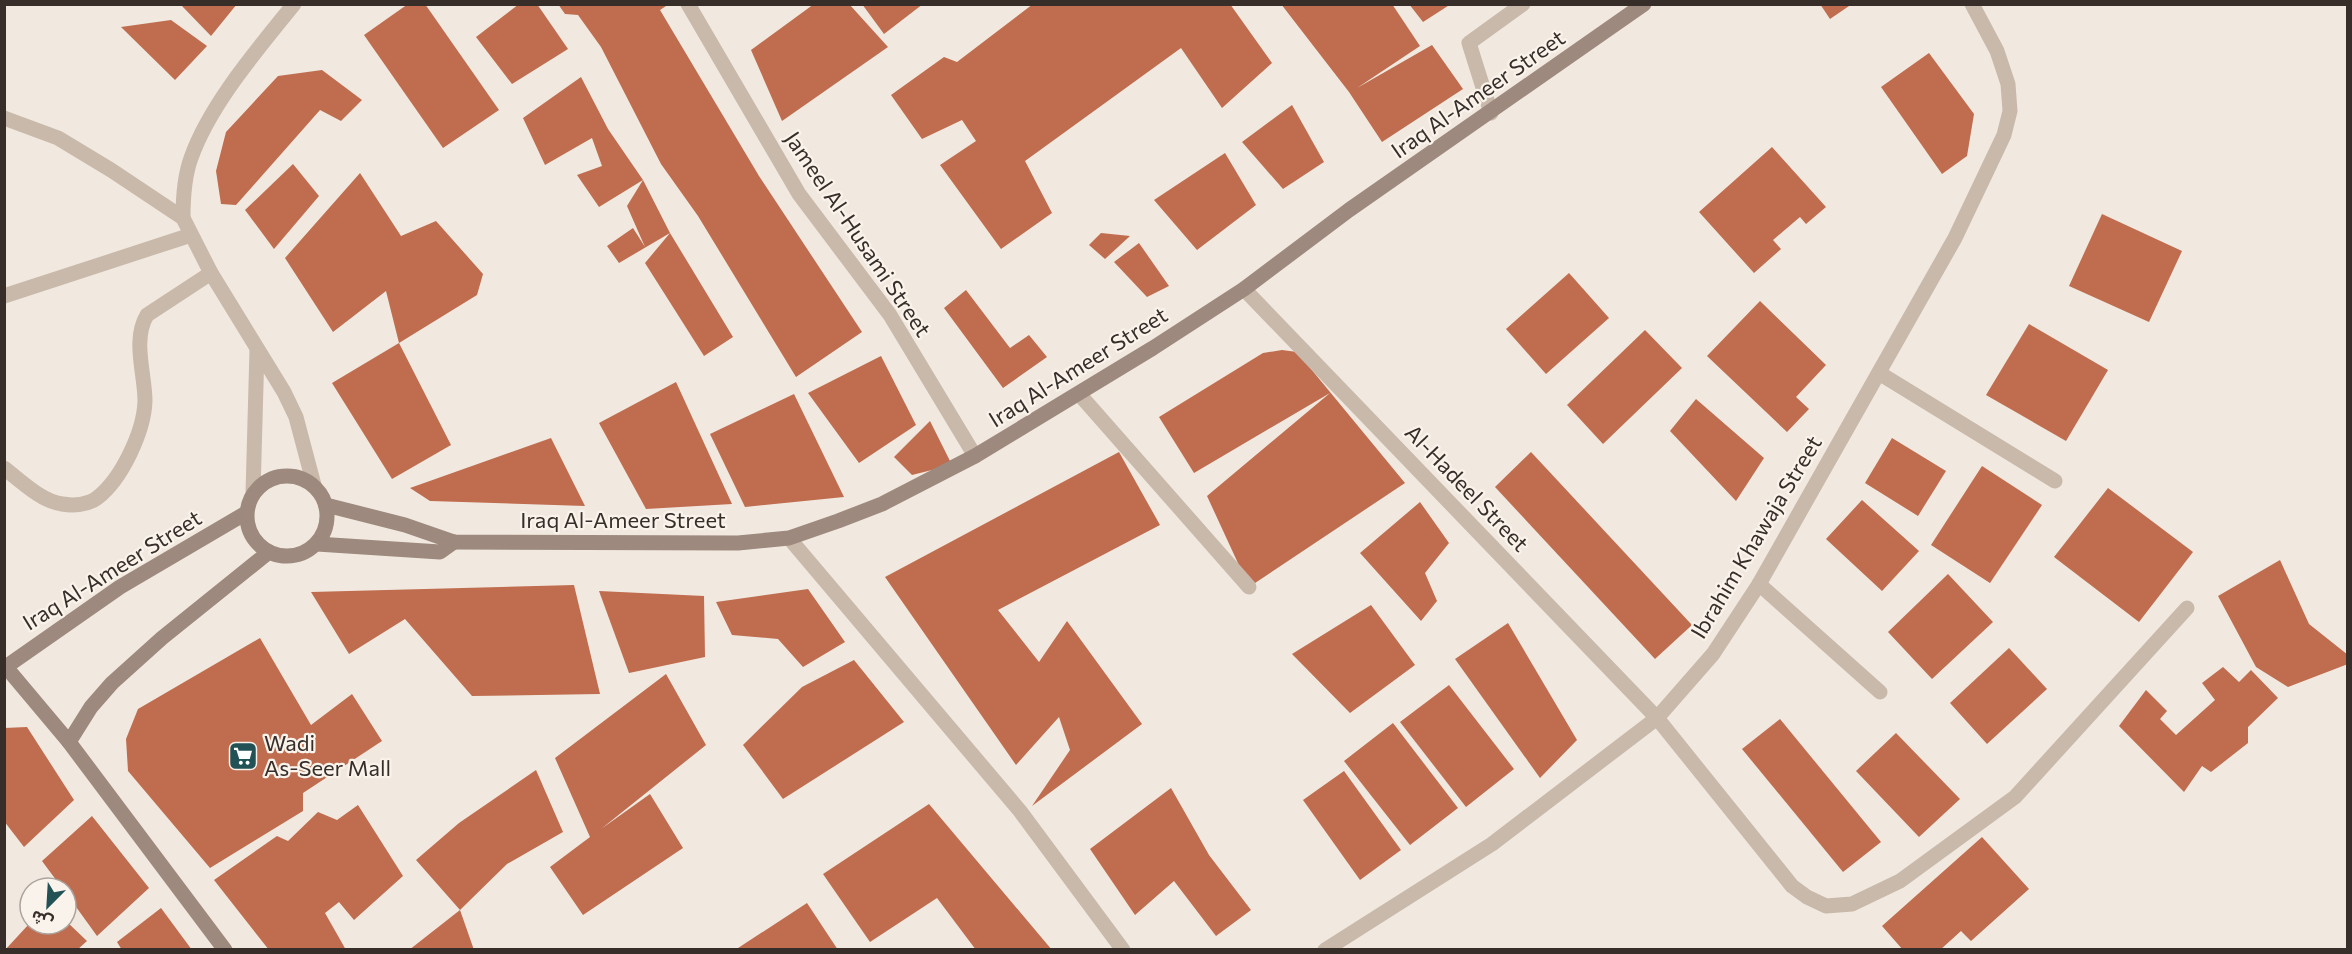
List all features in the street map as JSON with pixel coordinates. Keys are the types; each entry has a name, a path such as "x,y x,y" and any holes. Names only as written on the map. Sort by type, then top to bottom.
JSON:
{"main road":[{"name":"Iraq Al-Ameer Street","path":"326,505 405,525 454,542 738,543 789,538 882,504 975,456 1080,394 1244,289 1349,210 1644,4"},
{"path":"282,475 299,477 314,485 326,505 328,518 318,543 294,556 269,552 252,536 246,513 253,493 266,481 282,475"},
{"name":"Iraq Al-Ameer Street","path":"5,668 120,587 246,513"},
{"name":"Iraq Al-Ameer Street","path":"318,543 440,552 454,542"},
{"path":"69,742 91,707 112,683 162,638 269,552"},
{"path":"5,668 69,742 225,950"}],"street":[{"path":"294,4 205,125 190,159 183,191 183,218 211,273 284,393 296,417 314,485"},
{"name":"Jameel Al-Husami Street","path":"688,4 799,194 890,315 975,456"},
{"path":"1491,113 1469,43 1524,4"},
{"name":"Ibrahim Khawaja Street","path":"1325,950 1492,844 1657,718 1688,686 1713,654 1759,584 1955,238 2004,135 2010,111 2008,84 1997,51 1972,4"},
{"path":"4,118 58,138 183,218"},
{"path":"4,296 191,235"},
{"path":"4,468 34,491 60,504 84,504 97,498 124,464 142,424 145,401 140,349 143,322 147,315 211,273"},
{"name":"Al-Hadeel Street","path":"1244,289 1657,718 1792,886 1807,897 1827,906 1852,904 1900,881 2014,797 2187,608"},
{"path":"253,493 257,349"},
{"path":"1879,373 2055,481"},
{"path":"1080,394 1249,587"},
{"path":"789,538 1020,811 1123,950"},
{"path":"1759,584 1880,692"}],"building":[{"path":"180,4 237,4 211,36"},
{"path":"408,4 425,4 499,110 443,148 364,35"},
{"path":"519,4 537,4 568,49 512,84 476,37"},
{"path":"558,4 669,4 660,10 759,176 862,332 796,377 698,216 661,164 601,47 578,15 565,14"},
{"path":"814,4 849,4 888,47 782,121 751,50"},
{"path":"862,4 923,4 884,34"},
{"path":"1033,4 1230,4 1272,63 1222,108 1181,48 1025,161 1052,213 1001,249 940,165 976,141 962,120 922,139 891,95 944,57 957,62"},
{"path":"1281,4 1392,4 1420,46 1357,88 1432,45 1463,89 1382,142 1349,92"},
{"path":"1409,4 1451,4 1423,22"},
{"path":"1820,4 1852,4 1830,19"},
{"path":"171,20 207,46 175,80 121,27"},
{"path":"1929,53 1974,114 1967,156 1942,174 1881,87"},
{"path":"322,70 362,100 341,121 320,110 236,205 221,204 216,171 226,132 278,76"},
{"path":"581,77 608,129 643,180 599,207 577,175 602,166 592,138 545,165 523,118"},
{"path":"1292,105 1324,162 1283,189 1242,142"},
{"path":"1772,147 1826,207 1806,224 1800,217 1773,240 1781,249 1754,273 1699,212"},
{"path":"1225,153 1256,205 1197,250 1154,200"},
{"path":"293,164 319,196 274,249 245,210"},
{"path":"360,173 401,236 436,221 483,274 477,295 399,343 386,291 333,332 285,258"},
{"path":"643,180 670,233 619,263 607,246 633,228 645,247 627,206"},
{"path":"2102,214 2182,251 2149,322 2069,286"},
{"path":"670,233 733,337 704,356 645,263"},
{"path":"1101,233 1130,236 1105,259 1089,245"},
{"path":"1139,243 1169,286 1147,297 1114,262"},
{"path":"1569,273 1609,318 1546,374 1506,329"},
{"path":"966,290 1010,348 1029,335 1047,357 1003,388 944,308"},
{"path":"1760,301 1826,365 1796,397 1809,409 1787,432 1707,356"},
{"path":"2029,324 2108,370 2066,441 1986,395"},
{"path":"1645,330 1682,368 1603,444 1567,405"},
{"path":"399,343 451,445 392,479 332,383"},
{"path":"1282,350 1297,352 1405,483 1249,587 1207,496 1330,393 1194,473 1159,417 1263,353"},
{"path":"881,356 916,425 859,463 808,393"},
{"path":"676,382 732,504 646,509 599,423"},
{"path":"794,394 844,497 745,507 710,434"},
{"path":"1696,399 1764,458 1736,501 1670,431"},
{"path":"930,421 952,465 912,475 894,457"},
{"path":"551,438 585,506 430,501 410,488"},
{"path":"1892,438 1946,471 1918,516 1865,483"},
{"path":"1119,452 1160,525 998,610 1039,662 1067,621 1142,724 1032,806 1070,750 1059,717 1016,765 885,577"},
{"path":"1531,452 1692,625 1655,659 1495,487"},
{"path":"1982,466 2042,505 1990,583 1931,545"},
{"path":"2108,488 2193,552 2139,622 2054,557"},
{"path":"1862,500 1919,551 1882,591 1826,539"},
{"path":"1420,502 1449,543 1425,573 1437,601 1421,621 1360,553"},
{"path":"2280,560 2309,624 2348,655 2348,664 2288,687 2256,667 2218,596"},
{"path":"1948,574 1993,622 1932,679 1888,632"},
{"path":"574,585 600,694 472,696 405,619 349,654 311,592"},
{"path":"808,589 845,642 803,667 778,639 732,635 716,602"},
{"path":"599,591 704,596 705,657 629,673"},
{"path":"1371,605 1415,665 1350,713 1292,654"},
{"path":"1508,623 1577,740 1540,778 1455,659"},
{"name":"Wadi As-Seer Mall","path":"260,638 311,725 352,694 382,741 303,793 303,811 210,868 128,771 126,739 138,709"},
{"path":"2009,648 2047,689 1987,744 1950,703"},
{"path":"854,660 904,722 783,799 743,745 802,687"},
{"path":"2223,667 2239,682 2251,670 2278,698 2248,727 2248,743 2211,772 2202,766 2184,792 2119,726 2146,690 2167,711 2160,719 2176,735 2215,700 2202,683"},
{"path":"666,674 706,745 601,829 650,794 683,848 583,915 550,867 590,837 555,758"},
{"path":"1449,685 1514,769 1466,807 1400,722"},
{"path":"1780,719 1881,842 1843,872 1742,749"},
{"path":"1393,723 1458,808 1410,845 1344,761"},
{"path":"27,727 74,800 24,847 4,821 4,728"},
{"path":"1896,733 1960,799 1919,837 1856,771"},
{"path":"536,770 563,832 507,864 460,910 416,860 459,823"},
{"path":"1344,771 1401,850 1360,880 1303,800"},
{"path":"1171,788 1209,855 1251,910 1216,936 1174,881 1135,915 1090,849"},
{"path":"929,804 1052,950 976,950 937,898 870,942 823,874"},
{"path":"358,805 403,876 354,920 339,902 325,913 346,950 269,950 214,880 277,836 288,841 318,812 337,820"},
{"path":"92,816 149,888 97,936 78,910 78,876 53,876 42,861"},
{"path":"1982,837 2029,889 1971,941 1961,931 1940,950 1903,950 1882,926"},
{"path":"807,903 838,950 735,950"},
{"path":"161,908 192,950 122,950 117,942"},
{"path":"460,910 474,950 409,950"},
{"path":"78,932 87,941 77,950 5,950 18,936 78,936"}],"place":[{"name":"Wadi As-Seer Mall","path":"243,756"}]}
